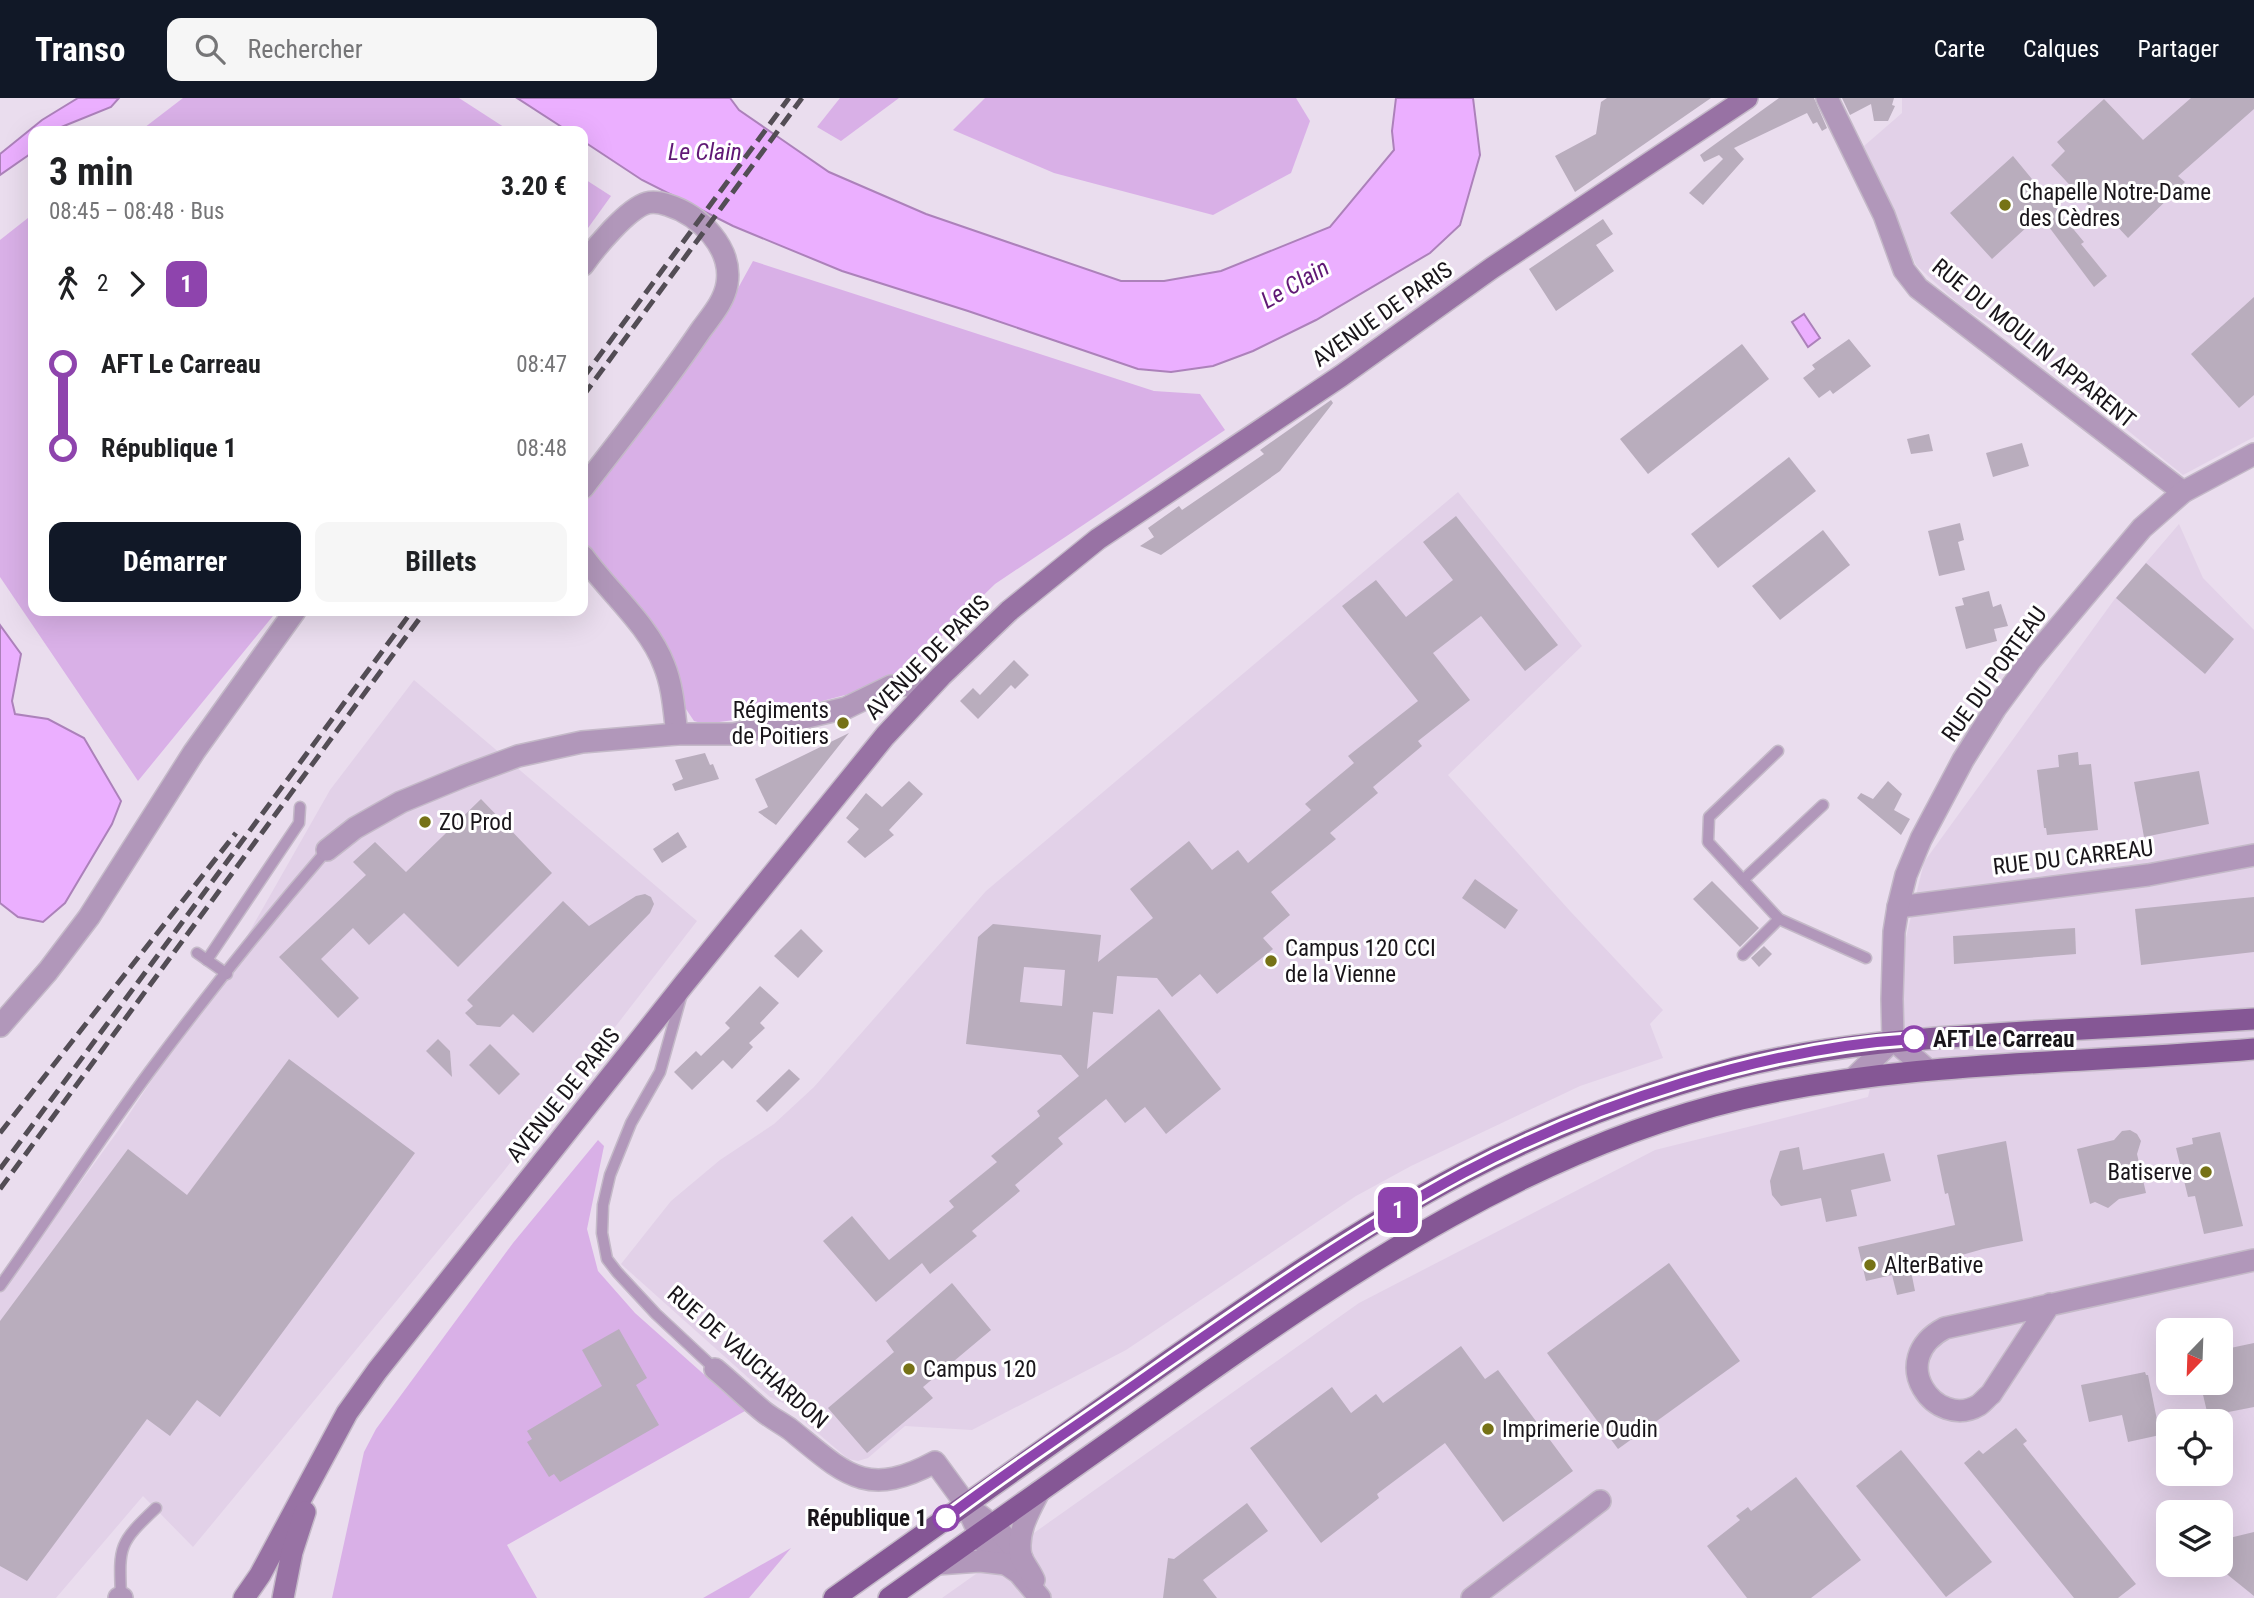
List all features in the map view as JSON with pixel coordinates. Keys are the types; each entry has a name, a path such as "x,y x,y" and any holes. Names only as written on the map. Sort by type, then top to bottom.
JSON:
{"main road":[{"name":"AVENUE DE PARIS","path":"244,1598 260,1575 347,1413 385,1361 684,984 885,736 924,693 1009,611 1098,539 1341,376 1492,268 1747,98"},
{"path":"834,1598 965,1503 1308,1266 1464,1172 1597,1114 1736,1068 1799,1054 1893,1040 2254,1019"},
{"path":"889,1598 1338,1283 1479,1200 1607,1142 1738,1100 1807,1085 1928,1070 2254,1049"},
{"name":"AVENUE DE PARIS","path":"283,1598 292,1552 328,1447"}],"street":[{"name":"RUE DU MOULIN APPARENT","path":"1826,98 1884,215 1904,270 1918,288 2183,492"},
{"path":"588,258 634,211 647,203 657,202 685,213 711,233 718,242 727,284 720,304 674,370 588,482"},
{"name":"RUE DU PORTEAU","path":"1893,1040 1892,985 1898,907 1906,875 1920,839 1994,709 2031,660 2142,528 2183,492 2254,454"},
{"path":"588,562 659,653 671,688 677,734"},
{"path":"0,1026 48,971 89,917 194,752 291,616"},
{"path":"327,850 355,828 401,802 519,757 582,742 677,734 734,734 846,708 891,686 907,685 924,693"},
{"name":"RUE DU CARREAU","path":"1898,907 2148,875 2254,855"},
{"path":"1853,1079 1893,1040 1928,1070"},
{"path":"2050,1304 1991,1394 1978,1405 1961,1410 1944,1406 1929,1398 1920,1384 1917,1369 1922,1346 1932,1335 1945,1328 2050,1304 2254,1260"},
{"name":"RUE DE VAUCHARDON","path":"715,1369 832,1465 865,1480 891,1480 912,1474 935,1462 965,1503"},
{"path":"1014,1561 1025,1521 1038,1492"},
{"path":"1472,1598 1600,1501"},
{"path":"965,1503 986,1530 983,1542 1014,1561 1028,1566 1041,1598"},
{"path":"937,1564 1014,1561"}],"lane":[{"path":"1777,751 1709,817 1708,842 1779,919 1866,958"},
{"path":"1744,880 1823,805"},
{"path":"207,960 299,823 300,807"},
{"path":"0,1286 150,1072 261,926 327,850"},
{"path":"1743,955 1779,919"},
{"path":"197,953 227,974"},
{"name":"RUE DE VAUCHARDON","path":"684,984 660,1072 631,1123 610,1175 603,1205 602,1233 607,1259 617,1272 656,1314 715,1369"},
{"path":"121,1598 119,1558 128,1534 156,1508"}],"shaded area":[{"path":"183,98 459,98 502,126 147,126"},
{"path":"840,98 899,98 841,141 817,127"},
{"path":"985,98 1296,98 1310,121 1291,173 1213,215 1054,173 953,130"},
{"path":"1902,98 2254,98 2254,437 2183,475 2028,350 1961,306 1916,265 1864,146 1902,113"},
{"path":"588,181 611,196 588,228"},
{"path":"28,218 28,616 273,616 138,781 0,577 0,240"},
{"path":"753,261 1154,391 1200,394 1225,430 995,584 915,662 868,689 769,715 705,724 694,721 682,703 667,650 588,549 588,493 720,321"},
{"name":"Campus 120 CCI de la Vienne","path":"1458,492 1582,646 1448,775 1663,1010 1650,1024 1663,1058 1580,1086 1411,1166 1356,1196 1126,1350 972,1430 905,1426 868,1458 858,1461 848,1459 806,1423 802,1412 770,1397 621,1264 671,1201 720,1160 774,1124 814,1087 986,891"},
{"path":"2179,524 2203,578 2254,630 2254,1598 942,1598 1359,1303 1655,1150 1868,1097 1924,862 2114,600"},
{"path":"414,680 697,921 503,1172 193,1547 143,1496 56,1598 0,1598 0,1293 118,1131 247,936 330,790"},
{"path":"598,1140 604,1146 587,1229 598,1271 635,1313 745,1411 507,1545 537,1598 332,1598 364,1452 376,1429 513,1243"},
{"path":"791,1548 749,1598 703,1598"}],"water":[{"path":"78,98 119,98 111,107 64,126 35,126"},
{"name":"Le Clain","path":"517,98 730,98 739,110 829,172 926,214 1121,281 1164,281 1221,271 1330,227 1394,150 1392,131 1396,98 1473,98 1480,155 1460,225 1430,253 1316,320 1253,351 1213,366 1171,372 1138,369 842,271 733,226 642,180 588,144 588,126 560,126"},
{"path":"28,131 28,155 0,175 0,154"},
{"path":"1804,314 1820,338 1808,347 1792,322"},
{"path":"0,625 21,654 12,701 15,714 48,719 84,738 121,801 112,824 65,903 43,922 18,917 0,903"}],"building":[{"path":"1607,98 1711,98 1575,192 1555,156 1596,134 1601,102"},
{"path":"1779,98 1814,98 1827,128 1822,131 1817,122 1813,124 1807,113 1734,148 1744,159 1703,205 1689,193 1723,159 1719,155 1704,162 1700,155"},
{"path":"1842,98 1894,98 1892,105 1895,106 1888,121 1874,121 1871,104 1850,115"},
{"path":"2191,98 2254,98 2254,109 2178,176 2185,182 2128,238 2114,223 2109,227 2051,165 2065,151 2057,142 2104,99 2143,140"},
{"name":"Chapelle Notre-Dame des Cèdres","path":"2013,156 2084,242 2081,244 2107,276 2094,287 2040,215 1992,259 1950,213"},
{"path":"1603,219 1613,234 1596,245 1614,271 1556,311 1529,269"},
{"path":"2254,297 2254,395 2239,408 2191,354"},
{"path":"1849,339 1871,366 1833,394 1830,390 1819,398 1803,378 1815,369 1812,365"},
{"path":"1742,344 1769,379 1648,474 1620,439"},
{"path":"1331,400 1333,403 1280,471 1161,555 1140,546 1154,537 1148,528 1179,506 1182,510 1264,454 1260,450"},
{"path":"1929,434 1933,451 1911,454 1907,439"},
{"path":"2022,443 2029,466 1993,477 1986,453"},
{"path":"1789,457 1816,491 1718,568 1691,534"},
{"path":"1456,516 1558,645 1525,671 1481,616 1433,653 1470,700 1418,741 1422,746 1373,787 1378,793 1330,833 1336,839 1271,892 1290,915 1263,938 1273,949 1217,994 1200,974 1172,997 1157,978 1117,976 1113,1014 1093,1012 1087,1069 1159,1009 1221,1089 1166,1134 1145,1107 1125,1123 1106,1099 1058,1138 1063,1144 1015,1185 1020,1191 972,1231 977,1236 930,1274 922,1263 876,1302 823,1241 852,1216 889,1260 954,1207 949,1201 997,1162 991,1156 1040,1116 1037,1111 1079,1076 1061,1055 966,1044 978,937 993,924 1101,935 1098,962 1153,918 1130,889 1189,841 1212,870 1238,850 1248,863 1311,810 1305,804 1354,763 1348,756 1418,701 1342,606 1376,580 1406,617 1453,580 1423,542","holes":["1024,967 1065,970 1062,1006 1020,1002"]},
{"path":"1960,523 1964,540 1958,542 1965,570 1939,576 1928,531"},
{"path":"1823,530 1850,565 1780,620 1752,586"},
{"path":"2146,563 2234,639 2205,674 2116,598"},
{"path":"1989,591 1993,607 2001,604 2008,626 1994,629 1997,641 1966,649 1955,607 1964,605 1962,598"},
{"path":"1014,660 1029,675 1015,689 1011,685 978,719 960,701 973,688 980,695"},
{"path":"849,733 776,825 758,812 768,807 755,779"},
{"path":"2078,752 2079,765 2091,764 2098,830 2047,835 2037,770 2059,767 2058,755"},
{"path":"705,753 719,779 675,791 672,784 683,779 675,760"},
{"path":"2199,771 2209,824 2144,837 2134,782"},
{"path":"909,781 923,794 889,830 894,835 865,858 847,842 859,829 846,818 866,793 882,807"},
{"path":"1888,781 1902,794 1894,810 1910,819 1901,835 1857,798 1861,793 1873,799"},
{"path":"481,799 552,873 458,967 404,913 369,945 353,928 321,959 359,998 338,1018 279,957 366,875 353,862 375,842 406,872"},
{"path":"678,832 687,847 662,863 653,849"},
{"path":"1475,879 1518,910 1505,929 1462,898"},
{"path":"1712,881 1759,928 1740,947 1693,899"},
{"path":"645,894 651,897 654,904 650,913 533,1033 513,1014 500,1027 477,1025 465,1013 473,1006 467,1000 563,901 589,926 636,896"},
{"path":"2254,897 2254,952 2141,965 2135,909"},
{"path":"2075,928 2076,954 1954,964 1953,936"},
{"path":"801,929 823,951 798,978 774,956"},
{"path":"1764,946 1772,954 1759,967 1751,958"},
{"path":"760,986 779,1003 760,1023 765,1028 749,1043 753,1047 732,1069 723,1060 692,1090 674,1072 696,1051 701,1056 730,1028 725,1023"},
{"path":"438,1039 450,1051 452,1077 426,1051"},
{"path":"490,1044 520,1074 499,1095 469,1065"},
{"path":"289,1059 415,1153 220,1417 197,1400 170,1436 147,1419 27,1581 0,1566 0,1321 128,1149 187,1195"},
{"path":"789,1069 800,1079 767,1112 756,1101"},
{"path":"2130,1130 2137,1134 2141,1141 2137,1154 2146,1193 2119,1199 2108,1208 2095,1202 2090,1204 2077,1149 2114,1140 2122,1131"},
{"name":"Batiserve","path":"2220,1132 2243,1226 2204,1234 2195,1196 2188,1197 2176,1148 2193,1144 2192,1138"},
{"path":"2006,1141 2023,1241 1983,1249 1937,1262 1938,1265 1911,1271 1915,1291 1897,1295 1892,1275 1866,1281 1858,1247 1955,1225 1937,1155"},
{"path":"1799,1147 1803,1170 1884,1153 1891,1181 1851,1190 1857,1216 1826,1222 1821,1198 1781,1206 1772,1195 1770,1181 1780,1151"},
{"path":"1669,1263 1740,1361 1618,1449 1547,1353"},
{"name":"Campus 120","path":"952,1283 991,1330 923,1387 933,1398 867,1453 828,1408 894,1352 886,1341"},
{"path":"619,1329 647,1378 636,1385 659,1425 560,1482 554,1474 549,1477 527,1442 532,1439 527,1431 602,1386 582,1350"},
{"path":"2254,1343 2254,1407 2233,1411 2233,1409 2206,1409 2203,1395 2233,1395 2233,1347"},
{"path":"1461,1346 1485,1379 1498,1370 1573,1471 1503,1522 1445,1443 1377,1494 1379,1498 1321,1543 1250,1448 1332,1387 1351,1413 1376,1394 1383,1403"},
{"path":"2145,1372 2148,1375 2156,1415 2156,1436 2128,1442 2122,1415 2089,1422 2081,1385"},
{"path":"2016,1428 2027,1441 2023,1444 2136,1584 2118,1598 2074,1598 1964,1463 1979,1450 1983,1454"},
{"path":"1901,1450 1992,1562 1946,1597 1856,1486"},
{"path":"1796,1477 1861,1560 1811,1598 1747,1598 1707,1546 1740,1520 1736,1516 1748,1507 1751,1511"},
{"path":"1247,1503 1268,1531 1203,1580 1217,1598 1163,1598 1168,1558 1174,1559"},
{"path":"2254,1532 2254,1596 2230,1577 2233,1577 2233,1537"}],"railway":[{"path":"588,371 789,98"},
{"path":"588,389 802,98"},
{"path":"0,1169 408,616"},
{"path":"0,1189 421,616"},
{"path":"0,1133 236,833"}],"bus line":[{"name":"1","path":"946,1518 1308,1266 1464,1172 1597,1114 1736,1068 1799,1054 1914,1039"}],"place":[{"name":"Chapelle Notre-Dame des Cèdres","path":"2005,205"},
{"name":"Régiments de Poitiers","path":"843,723"},
{"name":"ZO Prod","path":"425,822"},
{"name":"Campus 120 CCI de la Vienne","path":"1271,961"},
{"name":"AFT Le Carreau","path":"1914,1039"},
{"name":"Batiserve","path":"2206,1172"},
{"name":"AlterBative","path":"1870,1265"},
{"name":"Campus 120","path":"909,1369"},
{"name":"Imprimerie Oudin","path":"1488,1429"},
{"name":"République 1","path":"946,1518"}]}
